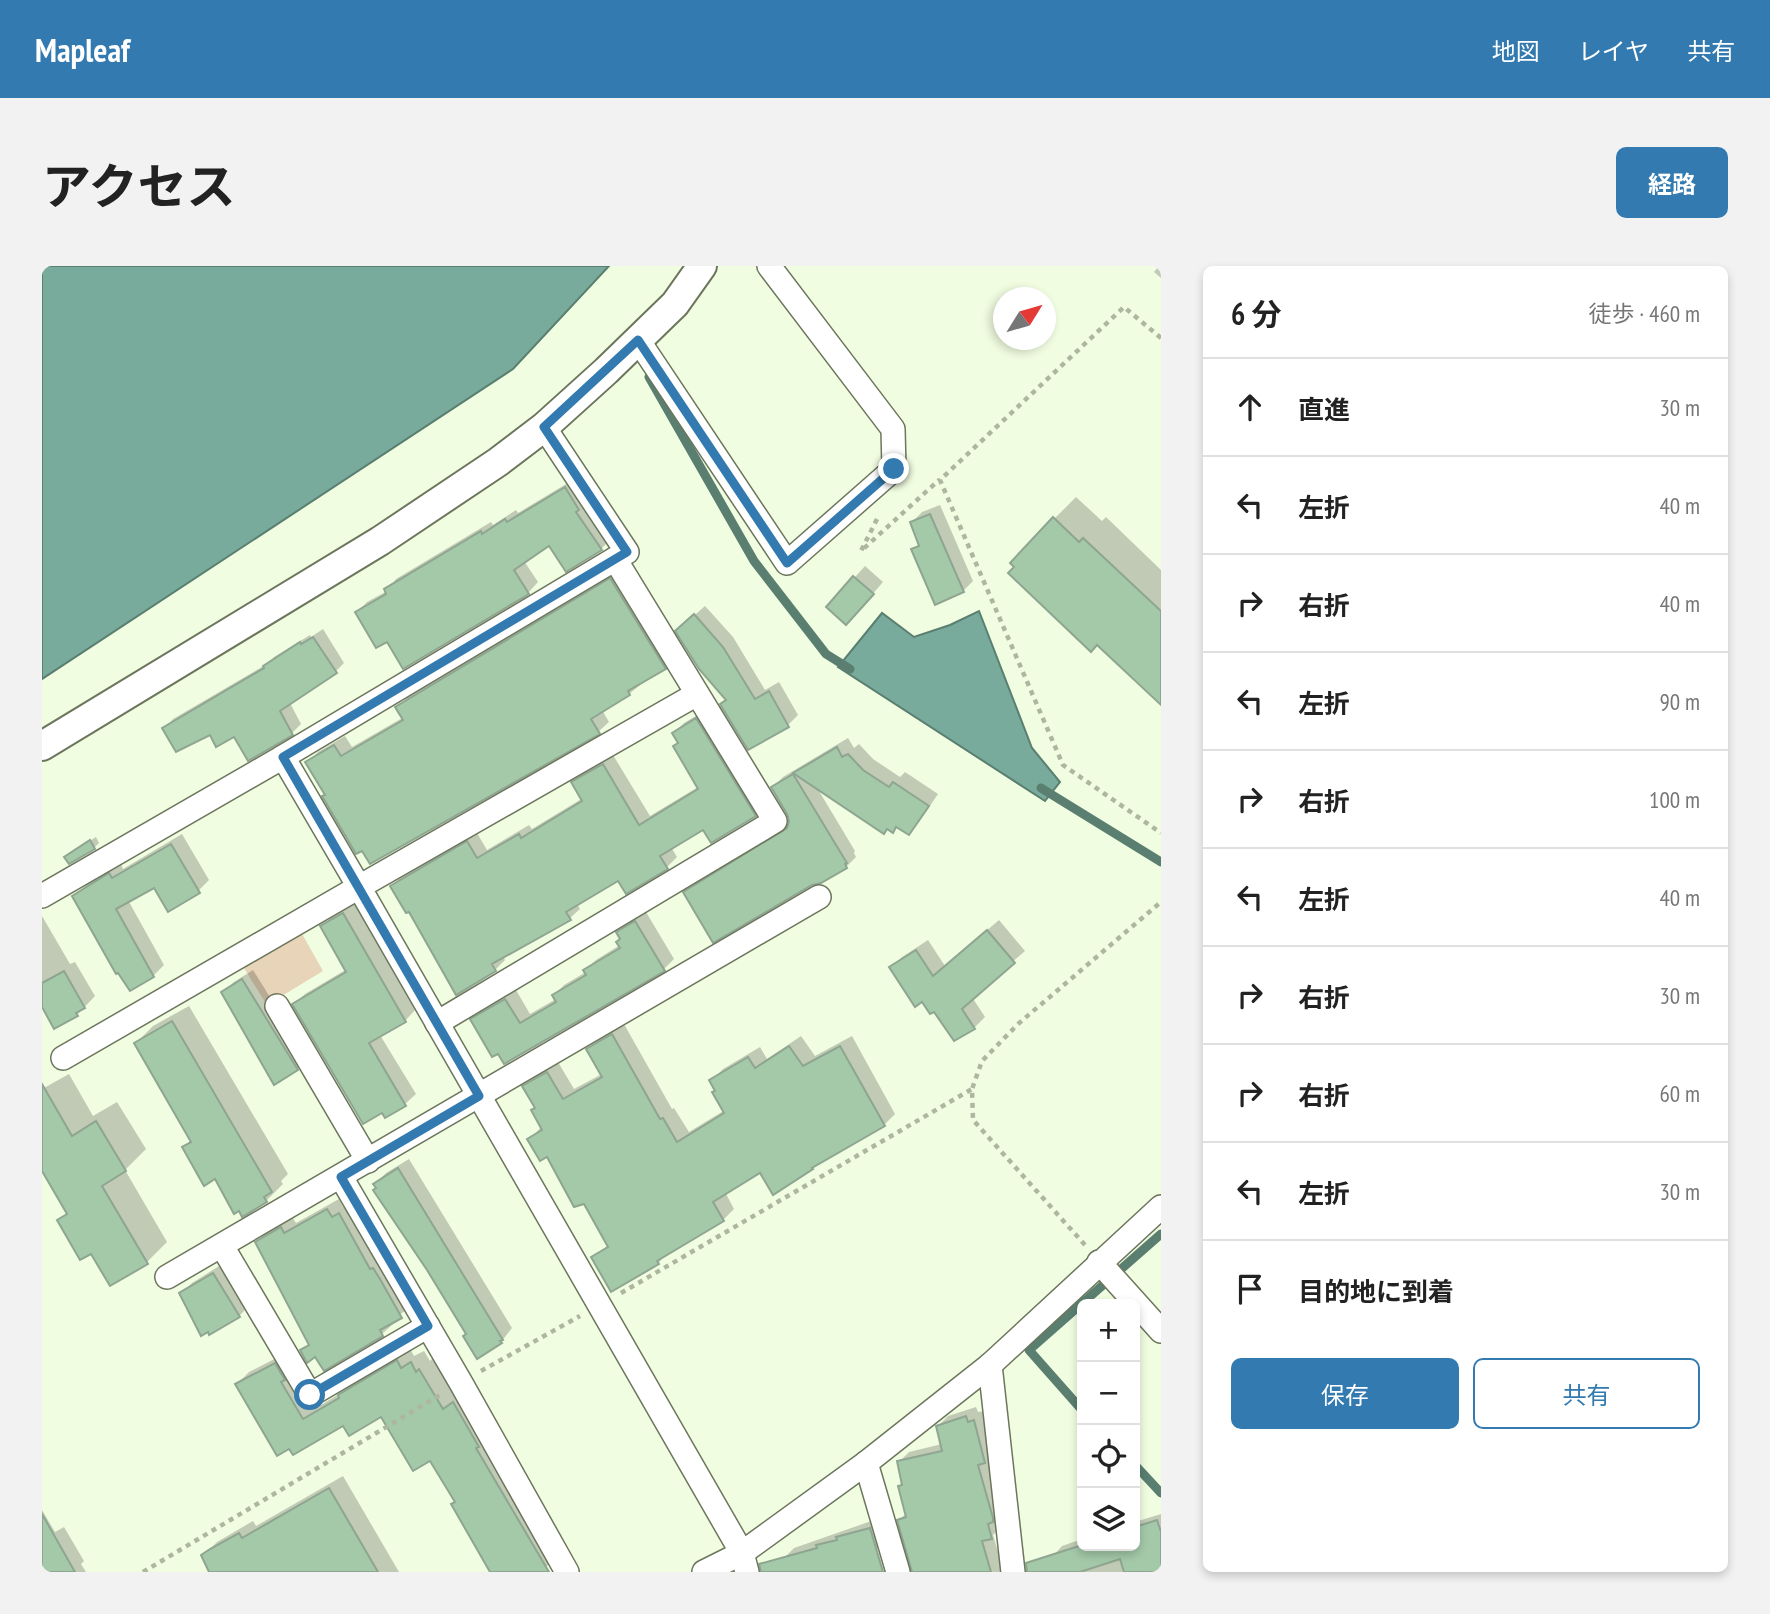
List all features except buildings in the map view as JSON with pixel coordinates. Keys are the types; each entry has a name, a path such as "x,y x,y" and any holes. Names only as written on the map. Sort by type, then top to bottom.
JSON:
{"street":[{"path":"42,746 380,541 498,462 544,427 638,340 675,304 702,266"},
{"path":"638,340 787,563 894,469 893,429 769,266"},
{"path":"42,895 283,757 627,552 544,427"},
{"path":"437,1023 775,821 615,559"},
{"path":"63,1058 697,694"},
{"path":"283,757 745,1562"},
{"path":"167,1277 819,897"},
{"path":"277,1006 368,1161"},
{"path":"341,1177 461,1382 567,1572"},
{"path":"704,1572 745,1562 990,1365 1161,1207"},
{"path":"222,1246 310,1395 428,1326"},
{"path":"1099,1262 1161,1331"},
{"path":"990,1365 1013,1572"},
{"path":"866,1463 898,1572"}],"path":[{"path":"881,509 861,551 1124,307 1161,338"},
{"path":"940,480 1063,765 1161,833"},
{"path":"1099,1262 973,1120 972,1089 982,1061 1018,1024 1161,902"},
{"path":"143,1572 461,1382 972,1089"}],"shaded area":[{"path":"301,932 323,971 267,1005 242,965"}],"water":[{"path":"42,266 609,266 513,369 42,679"},
{"path":"979,611 1032,748 1060,782 1045,801 838,667 882,613 914,637 950,625"}],"waterway":[{"path":"649,377 754,561 826,654 850,669"},
{"path":"1041,788 1161,862"},
{"path":"1077,1404 1029,1350 1161,1234"},
{"path":"1140,1470 1161,1493"}],"route":[{"path":"310,1395 428,1326 341,1177 479,1096 283,757 627,552 544,427 638,340 787,563 894,469"}]}
